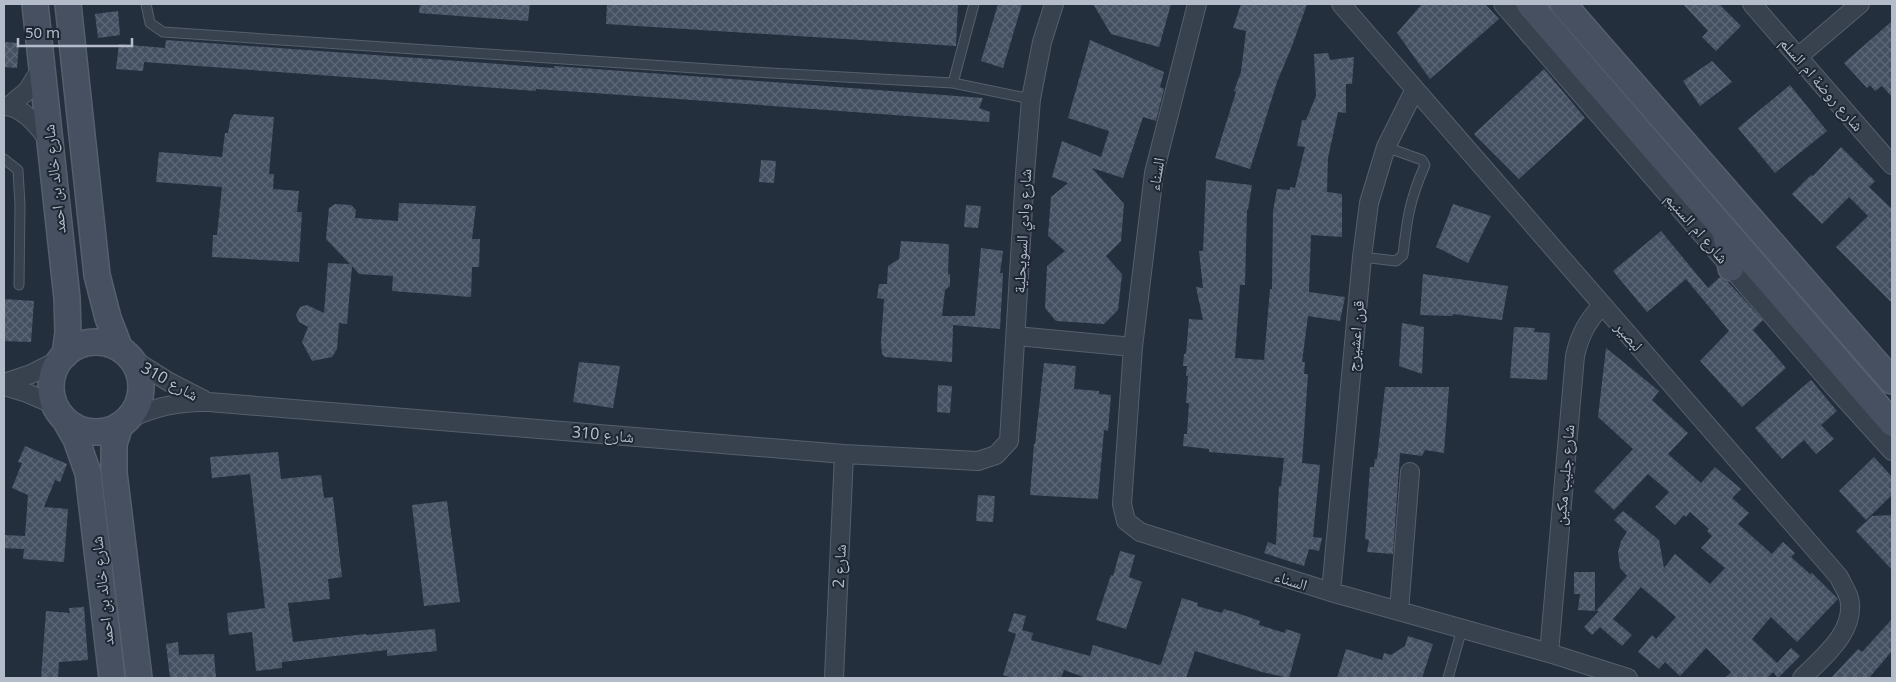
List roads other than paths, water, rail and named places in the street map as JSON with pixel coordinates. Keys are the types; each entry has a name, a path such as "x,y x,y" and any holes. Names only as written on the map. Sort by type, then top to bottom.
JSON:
{"main road":[{"name":"شارع خالد بن احمد","path":"35,4 68,316 63,357"},
{"name":"شارع خالد بن احمد","path":"68,4 97,275 108,318 125,354"},
{"name":"شارع ام السنيم","path":"1529,4 1888,419"},
{"path":"1563,4 1892,381"},
{"path":"1563,72 1604,90"},
{"path":"1725,230 1731,268"},
{"path":"97,342 109,344 125,354 138,370 140,397 134,409 123,422 109,430 86,430 75,426 60,412 52,394 52,381 55,369 63,357 74,348 85,343 97,342"},
{"path":"1847,400 1888,419"},
{"name":"شارع خالد بن احمد","path":"60,412 76,438 88,473 112,678"},
{"name":"شارع خالد بن احمد","path":"123,422 114,444 114,473 139,678"}],"street":[{"name":"شارع وادي السويحلية","path":"996,455 1009,441 1025,174 1032,98 1042,42 1054,4"},
{"name":"السناء","path":"1197,4 1154,173 1134,347 1122,504 1126,521 1140,532 1331,592 1549,653 1628,678"},
{"name":"لبصير","path":"1340,4 1839,577 1849,599 1848,622 1838,641 1802,678"},
{"name":"شارع ام السنيم","path":"1503,4 1892,451"},
{"name":"شارع روضة ام السلم","path":"1752,4 1892,165"},
{"path":"1799,56 1860,4"},
{"path":"42,67 27,91 6,106 34,123 50,143"},
{"name":"قرن اعشيرج","path":"1331,592 1362,256 1369,203 1386,147 1415,89"},
{"name":"شارع جليب مكين","path":"1549,653 1575,356 1580,336 1590,318 1602,304"},
{"path":"1016,336 1134,347"},
{"name":"شارع 310","path":"125,354 169,382 209,402"},
{"path":"4,384 30,374 63,357"},
{"path":"4,384 27,393 60,412"},
{"name":"شارع 310","path":"123,422 146,410 166,404 209,402 844,454 978,461 996,455"},
{"name":"شارع 2","path":"834,678 844,454"},
{"path":"1399,611 1410,472"}],"lane":[{"path":"146,4 150,23 164,32 754,72 953,83 1032,98"},
{"path":"953,83 974,4"},
{"path":"1362,256 1396,260 1404,255 1408,213 1414,190 1425,165 1422,160 1386,147"},
{"path":"4,159 18,170 20,205 19,285"},
{"path":"1448,678 1462,629"}]}
